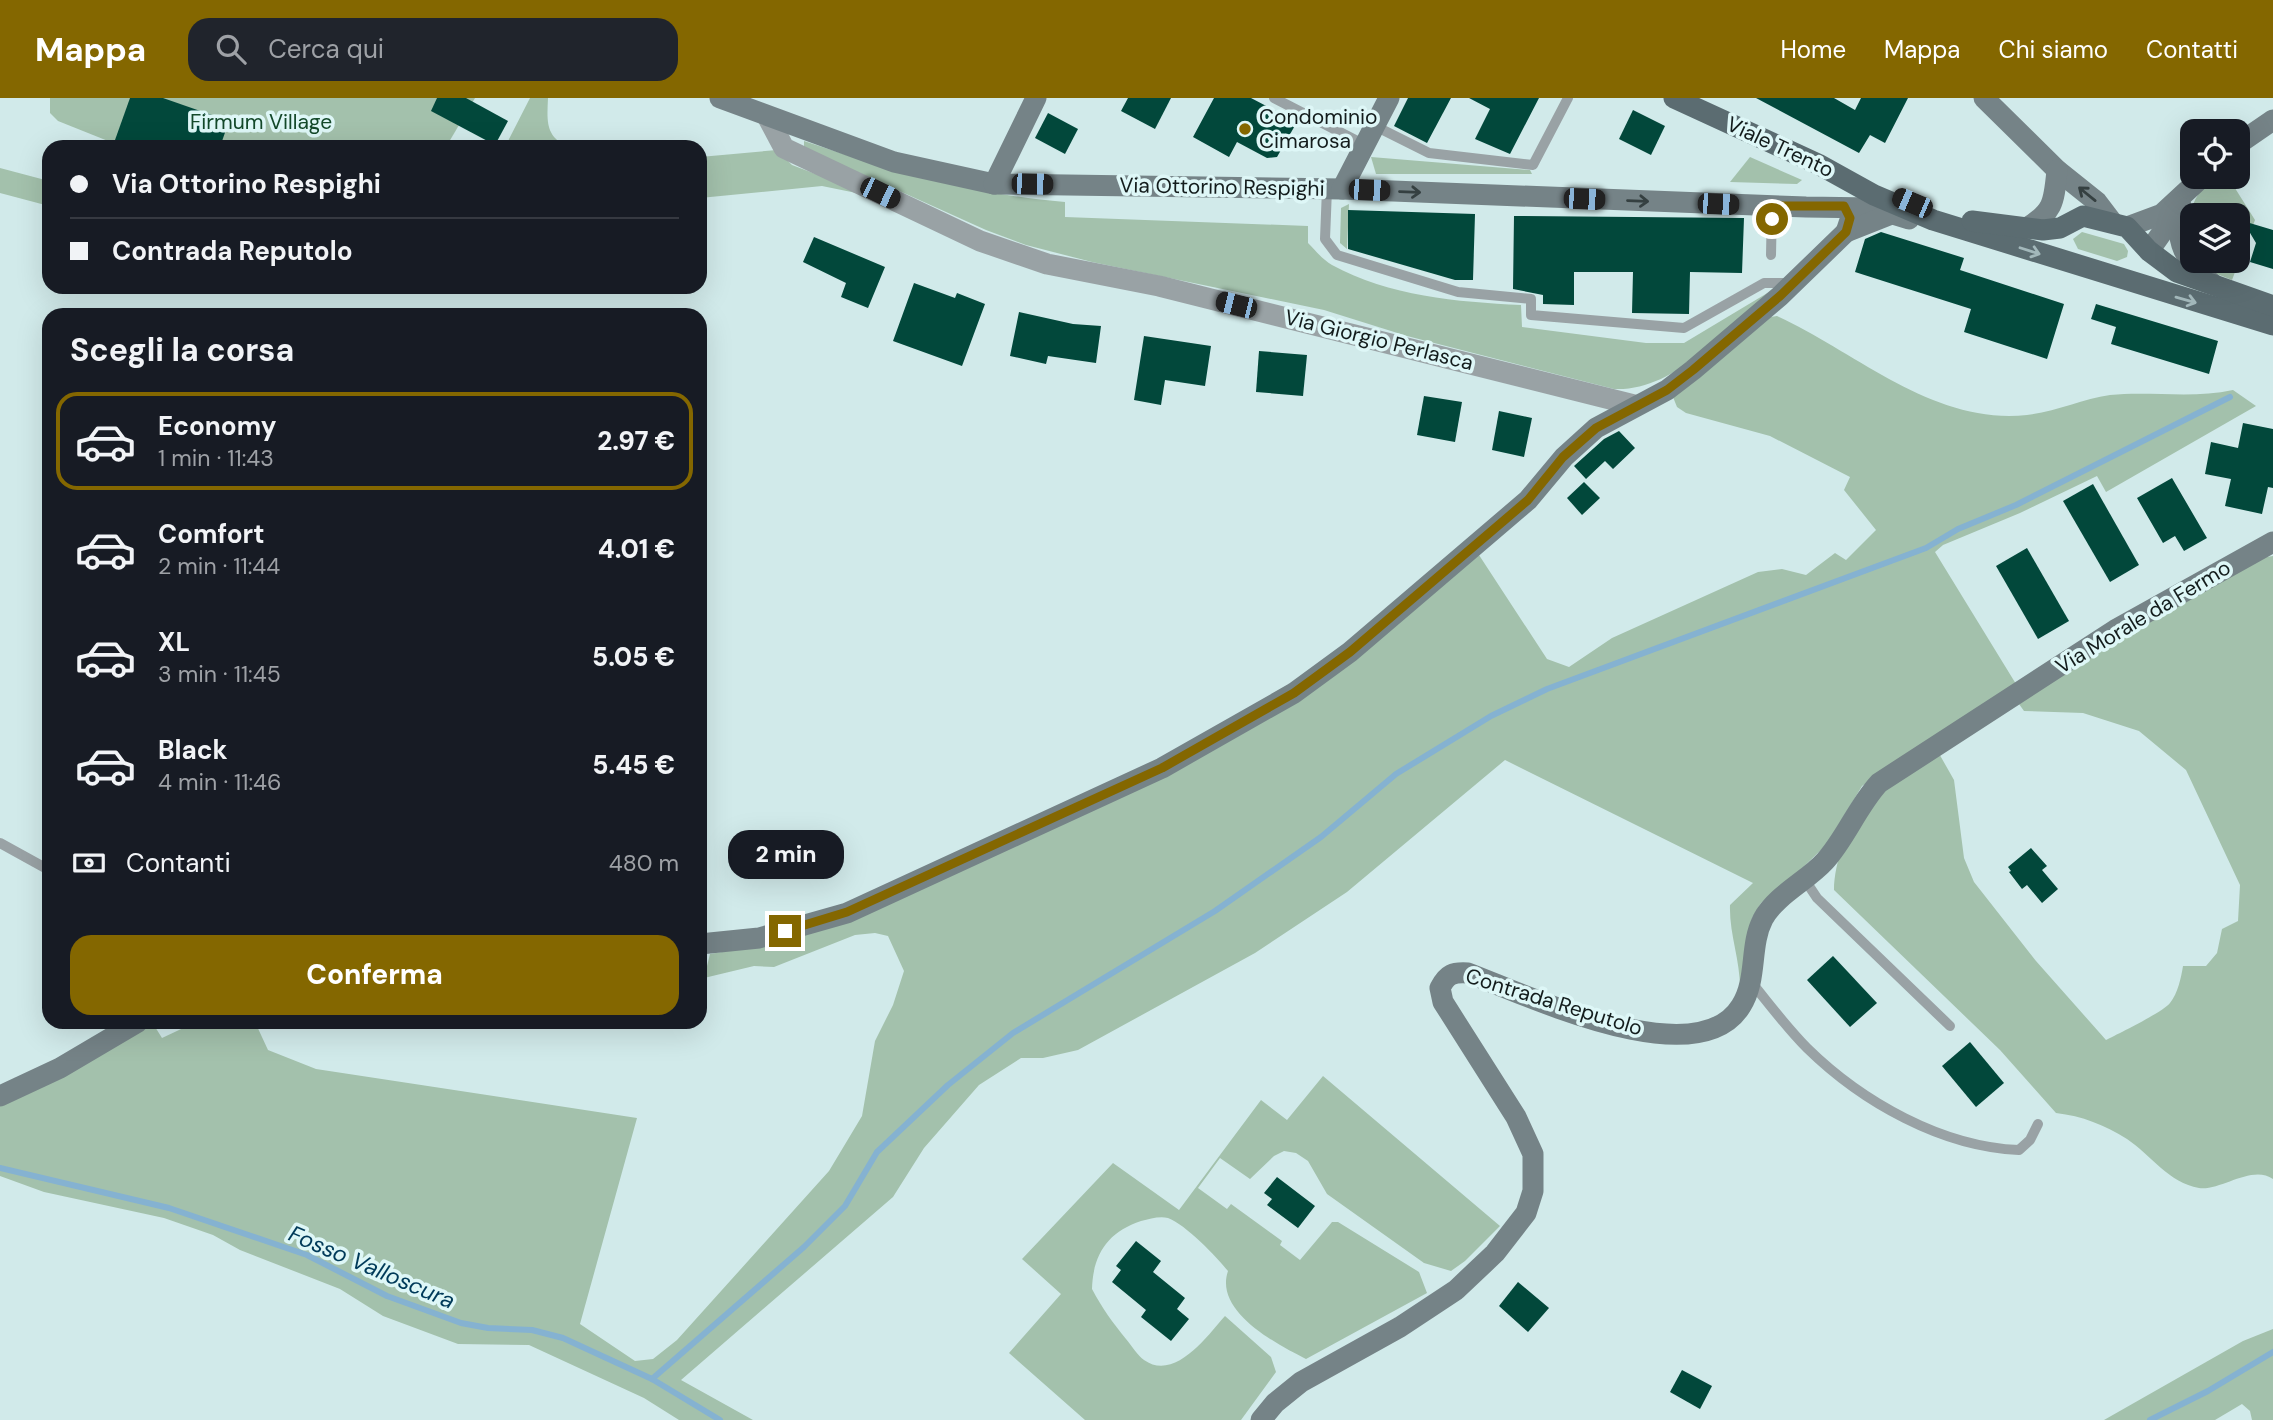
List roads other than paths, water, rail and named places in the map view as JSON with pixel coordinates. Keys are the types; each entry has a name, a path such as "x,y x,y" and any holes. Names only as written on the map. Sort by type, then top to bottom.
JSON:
{"main road":[{"name":"Viale Trento","path":"1674,98 1848,178 1932,211 1996,226 2025,229 2063,225 2083,216 2120,225"},
{"name":"Viale Trento","path":"1848,178 1874,195 1922,215 2120,280 2273,325"},
{"path":"2063,225 2058,249 2068,263"},
{"path":"2120,225 2144,242 2149,251 2177,272 2273,306"},
{"path":"2120,280 2140,270 2149,251"}],"street":[{"name":"Via Ottorino Respighi","path":"720,98 894,162 994,184 1335,189 1772,206 1844,206 1873,208 1952,232 1992,239"},
{"path":"994,184 1036,98"},
{"path":"1984,98 2057,170 2120,225 2162,214 2189,189"},
{"path":"1335,189 1370,135 1386,99"},
{"name":"Via Giorgio Perlasca","path":"767,116 784,148 980,241 1046,264 1159,286 1634,405"},
{"path":"2250,136 2273,120"},
{"path":"2057,170 2063,225"},
{"path":"2025,229 2043,219 2052,207 2057,170"},
{"path":"1844,206 1850,218 1846,232"},
{"path":"2149,251 2180,207"},
{"path":"2180,211 2177,225 2180,237"},
{"path":"707,943 759,938 847,912 1162,768 1294,693 1350,652 1528,500 1563,457 1596,428 1634,405 1667,390 1693,370 1794,283 1846,232 1894,213"},
{"path":"2199,273 2217,288"},
{"name":"Via Morale da Fermo","path":"2014,695 2115,630 2273,542"},
{"name":"Contrada Reputolo","path":"1261,1420 1275,1403 1301,1382 1401,1327 1456,1290 1495,1253 1526,1213 1533,1191 1533,1154 1516,1117 1443,1002 1440,988 1446,977 1455,972 1468,973 1576,1014 1640,1031 1678,1036 1707,1031 1728,1021 1741,1007 1752,983 1758,932 1763,918 1826,860 1863,801 1879,783 2014,695"},
{"path":"0,1096 60,1068 126,1029"}],"lane":[{"path":"1274,98 1370,135 1429,153 1533,165 1568,98"},
{"path":"1335,189 1325,239 1337,255 1458,292 1531,299 1531,315 1684,328 1764,283 1794,283"},
{"path":"1771,255 1772,206"},
{"path":"0,843 42,866"},
{"path":"1805,880 1817,898 1950,1026"},
{"path":"1752,983 1808,1050 1843,1079 1883,1106 1937,1132 1987,1149 2019,1150 2030,1140 2038,1124"}],"waterway":[{"path":"652,1379 804,1247 845,1206 877,1152 948,1085 1013,1033 1215,911 1321,837 1396,774 1491,716 1547,689 1926,548 1958,529 2016,505 2230,397"},
{"name":"Fosso Valloscura","path":"0,1168 169,1208 307,1255 387,1296 461,1323 488,1328 532,1330 563,1338 652,1379 720,1420"},
{"path":"2150,1420 2208,1391 2273,1352"}],"place":[{"name":"Condominio Cimarosa","path":"1245,129"}],"park label":[{"name":"Firmum Village","path":"261,122"}]}
